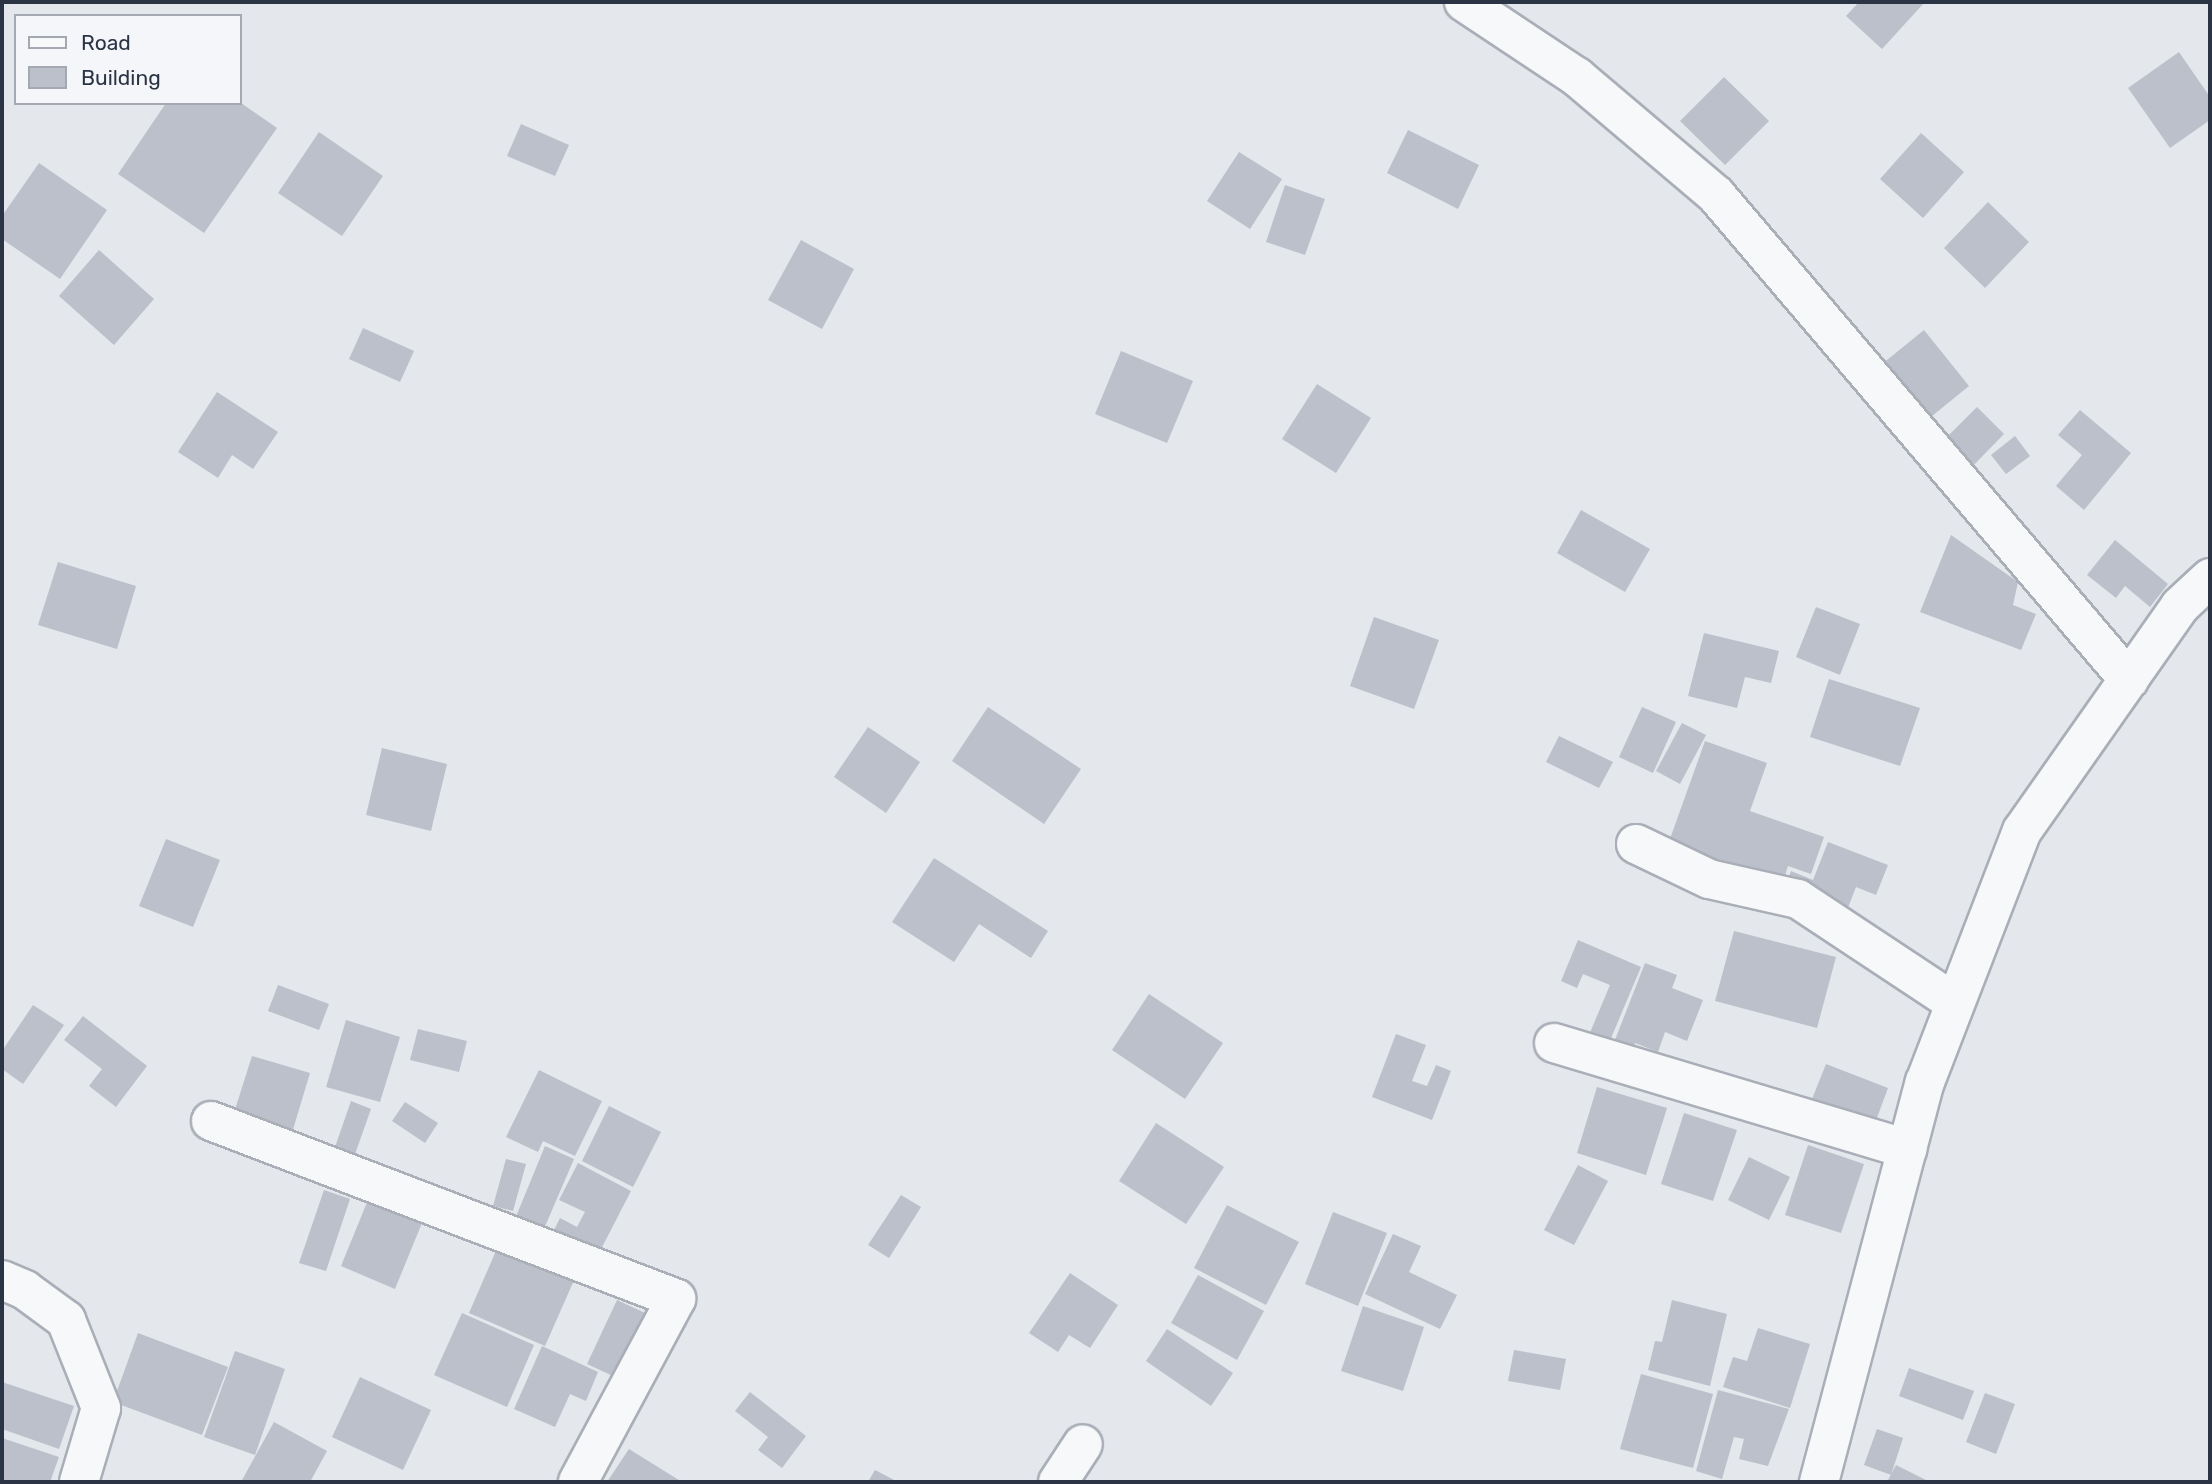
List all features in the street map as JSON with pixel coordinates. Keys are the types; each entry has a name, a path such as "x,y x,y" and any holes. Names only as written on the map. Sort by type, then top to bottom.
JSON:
{"street":[{"path":"1464,2 1577,77 1716,195 2129,680"},
{"path":"1819,1482 1925,1082 2022,831 2180,606 2210,578"},
{"path":"1636,844 1709,879 1798,899 1955,1003"},
{"path":"1554,1043 1907,1149"},
{"path":"211,1121 677,1299 578,1482"},
{"path":"2,1280 25,1290 66,1320 101,1408 79,1482"},
{"path":"1058,1482 1083,1444"}],"building":[{"path":"1859,2 1924,3 1882,49 1846,16"},
{"path":"2179,52 2210,97 2210,120 2170,148 2128,88"},
{"path":"1724,77 1769,121 1725,165 1680,121"},
{"path":"242,104 277,128 204,233 118,174 165,105"},
{"path":"521,124 569,145 555,176 507,156"},
{"path":"1408,130 1479,165 1458,209 1387,173"},
{"path":"319,132 383,176 342,236 278,193"},
{"path":"1921,133 1964,172 1923,218 1880,179"},
{"path":"1239,152 1282,179 1250,229 1207,201"},
{"path":"39,163 107,210 60,279 2,239 2,216"},
{"path":"1285,185 1325,199 1305,255 1266,242"},
{"path":"1988,202 2029,242 1985,288 1944,248"},
{"path":"801,240 854,269 822,329 768,300"},
{"path":"99,250 154,299 114,345 59,296"},
{"path":"363,328 414,351 400,382 349,359"},
{"path":"1924,330 1969,386 1916,429 1871,373"},
{"path":"1121,351 1193,381 1167,443 1095,414"},
{"path":"1317,384 1371,418 1336,473 1282,439"},
{"path":"217,392 278,432 253,469 232,455 218,478 178,452"},
{"path":"1977,407 2004,434 1965,474 1938,446"},
{"path":"2080,410 2131,453 2084,510 2056,486 2082,455 2058,435"},
{"path":"2015,436 2030,456 2006,474 1991,455"},
{"path":"1581,510 1650,549 1625,592 1557,553"},
{"path":"1951,535 2018,582 2013,605 2036,614 2021,650 1920,612"},
{"path":"2115,540 2168,584 2150,607 2125,586 2116,598 2087,575"},
{"path":"58,562 136,586 117,649 38,625"},
{"path":"1816,607 1860,624 1840,675 1796,657"},
{"path":"1374,617 1439,640 1414,709 1350,686"},
{"path":"1704,633 1779,651 1771,683 1745,677 1737,708 1688,696"},
{"path":"1829,679 1920,708 1900,766 1810,737"},
{"path":"988,707 1081,769 1044,824 952,761"},
{"path":"1642,707 1676,722 1653,773 1619,757"},
{"path":"1682,723 1706,735 1680,784 1656,771"},
{"path":"868,727 920,762 886,813 834,777"},
{"path":"1559,736 1613,762 1599,788 1546,762"},
{"path":"1705,741 1767,763 1750,811 1824,837 1811,874 1788,866 1779,894 1666,850"},
{"path":"382,748 447,764 431,831 366,815"},
{"path":"166,839 220,860 193,927 139,906"},
{"path":"1828,842 1888,865 1876,895 1856,887 1844,918 1783,894 1791,871 1813,880"},
{"path":"934,858 1048,931 1031,958 979,924 954,962 892,922"},
{"path":"1734,931 1836,957 1817,1028 1715,1001"},
{"path":"1578,940 1641,967 1609,1043 1589,1035 1610,985 1583,974 1577,988 1561,981"},
{"path":"1645,963 1677,975 1672,988 1703,1000 1687,1041 1665,1032 1658,1052 1635,1043 1631,1051 1613,1045"},
{"path":"278,985 329,1004 319,1030 268,1011"},
{"path":"1149,994 1223,1043 1185,1099 1112,1050"},
{"path":"33,1005 64,1025 23,1084 2,1069 2,1051"},
{"path":"83,1016 147,1066 116,1107 89,1086 102,1069 64,1040"},
{"path":"346,1020 400,1037 380,1102 326,1087"},
{"path":"418,1029 467,1041 459,1072 410,1060"},
{"path":"1396,1034 1426,1045 1412,1081 1427,1086 1436,1065 1451,1071 1432,1120 1372,1097"},
{"path":"252,1056 310,1073 291,1136 232,1119"},
{"path":"1826,1064 1888,1088 1871,1134 1808,1109"},
{"path":"539,1070 602,1101 575,1156 543,1141 538,1152 506,1137"},
{"path":"1597,1087 1667,1108 1646,1175 1577,1153"},
{"path":"351,1101 371,1109 354,1157 334,1150"},
{"path":"405,1102 438,1123 425,1143 392,1121"},
{"path":"609,1106 661,1132 633,1187 582,1161"},
{"path":"1684,1113 1737,1130 1713,1201 1661,1184"},
{"path":"1156,1123 1224,1167 1186,1224 1119,1181"},
{"path":"1808,1145 1864,1164 1841,1233 1785,1215"},
{"path":"545,1146 574,1159 543,1231 515,1219"},
{"path":"1749,1157 1790,1177 1769,1220 1728,1200"},
{"path":"506,1159 526,1164 513,1211 493,1206"},
{"path":"578,1163 631,1191 599,1253 554,1230 560,1218 577,1227 585,1212 559,1200"},
{"path":"1578,1165 1608,1181 1574,1245 1544,1230"},
{"path":"324,1190 350,1199 326,1271 299,1263"},
{"path":"370,1195 424,1218 395,1289 341,1266"},
{"path":"901,1195 921,1207 889,1258 868,1245"},
{"path":"1227,1205 1299,1242 1266,1305 1194,1268"},
{"path":"1333,1212 1387,1233 1358,1306 1305,1284"},
{"path":"1393,1234 1421,1246 1409,1272 1457,1295 1440,1329 1365,1294"},
{"path":"499,1244 575,1278 545,1346 469,1313"},
{"path":"1070,1273 1118,1305 1090,1348 1069,1335 1058,1352 1029,1333"},
{"path":"1198,1275 1264,1311 1237,1360 1171,1323"},
{"path":"617,1300 645,1313 615,1377 587,1364"},
{"path":"1672,1300 1727,1314 1710,1386 1648,1370 1655,1341 1662,1342"},
{"path":"1363,1306 1424,1327 1403,1391 1341,1371"},
{"path":"462,1313 534,1345 507,1407 434,1375"},
{"path":"1758,1328 1810,1344 1790,1408 1723,1387 1733,1357 1747,1361"},
{"path":"1167,1329 1233,1373 1211,1406 1146,1361"},
{"path":"138,1333 228,1367 202,1435 113,1402"},
{"path":"542,1346 598,1372 586,1401 570,1394 555,1427 514,1409"},
{"path":"1514,1350 1566,1359 1560,1390 1508,1381"},
{"path":"235,1351 285,1369 255,1455 204,1437"},
{"path":"1909,1368 1974,1391 1963,1420 1899,1396"},
{"path":"1641,1374 1713,1394 1693,1468 1620,1449"},
{"path":"360,1377 431,1410 403,1470 332,1437"},
{"path":"2,1382 74,1406 59,1449 2,1429"},
{"path":"1718,1390 1789,1409 1768,1466 1739,1459 1744,1439 1734,1437 1722,1479 1696,1471"},
{"path":"750,1392 806,1436 782,1468 758,1450 768,1437 735,1411"},
{"path":"1985,1393 2015,1404 1996,1454 1966,1442"},
{"path":"274,1422 327,1451 310,1482 241,1482"},
{"path":"1877,1429 1903,1438 1891,1475 1864,1465"},
{"path":"2,1438 59,1457 50,1482 2,1482"},
{"path":"629,1449 682,1482 607,1482"},
{"path":"1896,1465 1930,1482 1887,1482"},
{"path":"875,1470 898,1482 868,1482"}]}
